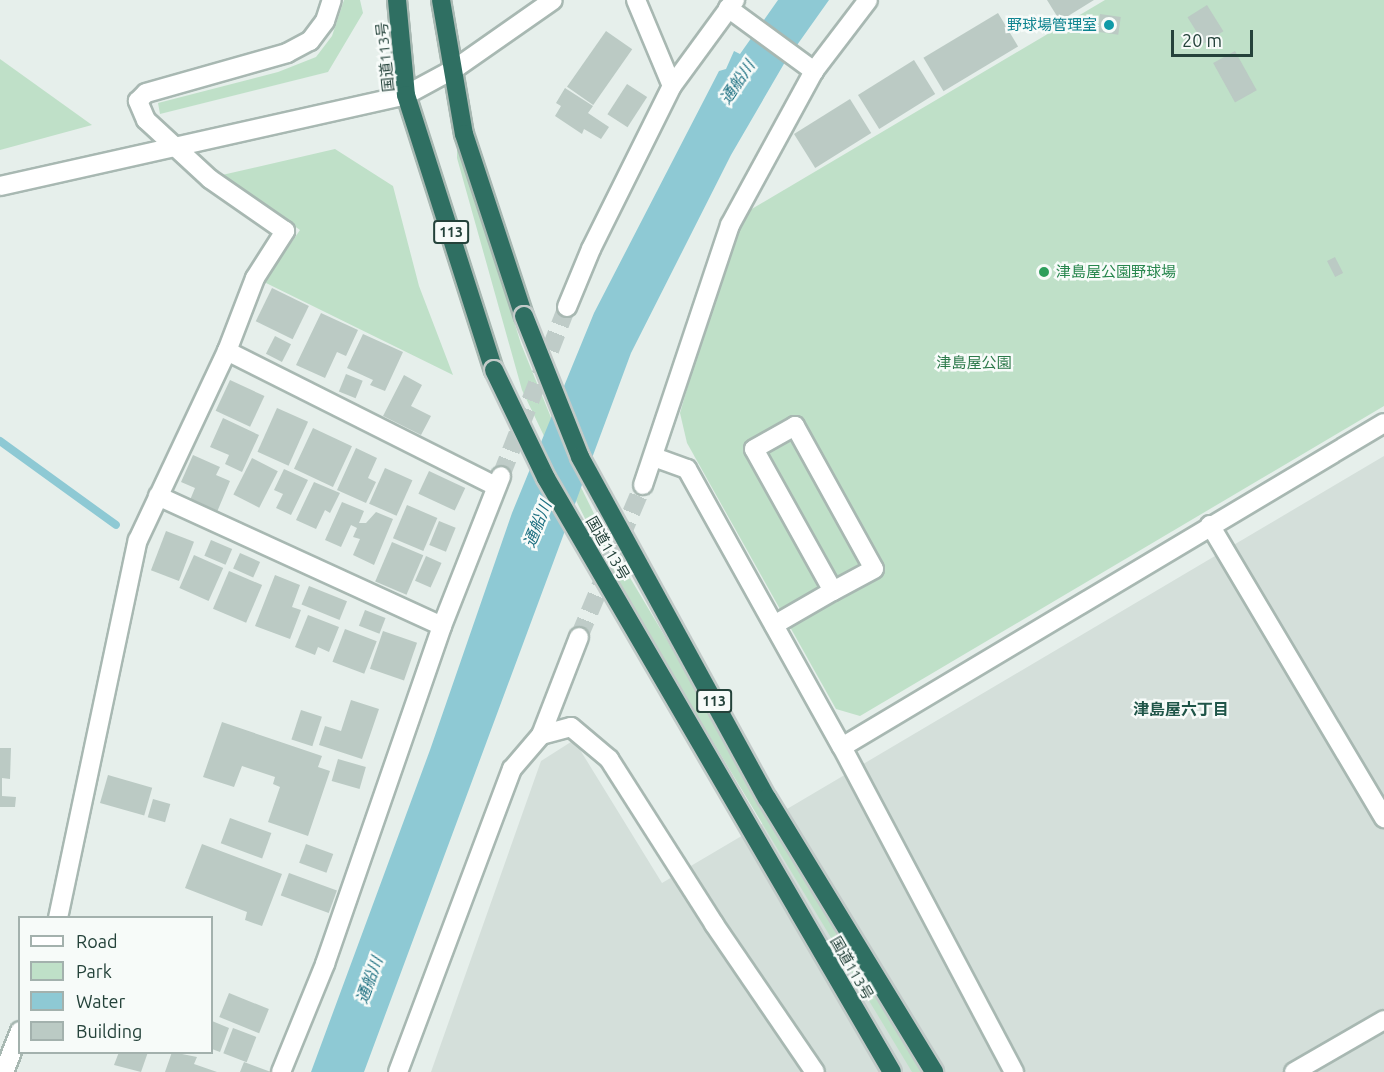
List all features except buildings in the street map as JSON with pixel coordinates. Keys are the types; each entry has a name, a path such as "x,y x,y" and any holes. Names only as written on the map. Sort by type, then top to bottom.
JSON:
{"highway":[{"name":"国道113号","path":"397,0 406,95 494,370 546,478 892,1072"},
{"name":"国道113号","path":"441,0 456,68 464,134 524,316 586,468 767,798 934,1072"}],"street":[{"path":"58,916 138,540 227,351 255,278 285,231 210,179 146,120 138,101 146,93 287,53 310,41 325,21 332,0"},
{"path":"0,186 173,145 406,95 456,68 553,0"},
{"path":"636,0 672,86"},
{"path":"643,485 654,458 730,225 814,71 868,0"},
{"path":"567,307 591,249 672,86 731,4 814,71"},
{"path":"227,351 499,481 441,626 325,964 281,1072"},
{"path":"842,747 1384,423"},
{"path":"774,625 874,569 795,426 754,449 833,591"},
{"path":"654,458 687,469 842,747 1014,1072"},
{"path":"158,496 441,626"},
{"path":"1210,525 1384,818"},
{"path":"398,1072 512,769 542,735 579,637"},
{"path":"542,735 571,727 609,759 714,924 815,1072"},
{"path":"1294,1072 1384,1020"},
{"path":"4,1072 18,1036"}],"shaded area":[{"path":"1384,456 1384,1072 431,1072 541,761 574,740 662,883"}],"green space":[{"path":"344,0 360,0 363,13 328,72 160,114 158,103 278,72 316,57 332,36"},
{"name":"津島屋公園","path":"1105,0 1384,0 1384,406 860,716 836,709 687,443 680,413 725,259 745,213"},
{"path":"0,59 92,125 0,150"},
{"path":"335,149 393,186 419,286 453,375 264,282 300,230 222,175"},
{"path":"461,149 521,344 572,469 604,534 924,1072 912,1072 672,674 606,560 555,459 522,390 457,158 457,150"}],"water":[{"name":"通船川","path":"778,0 829,0 785,62 731,155 631,353 364,1072 311,1072 430,750 512,513 594,313 719,71 726,69 734,51 740,54"}],"waterway":[{"path":"0,441 116,525"}],"tunnel":[{"path":"501,476 567,307"},
{"path":"579,637 643,485"}],"place":[{"name":"野球場管理室","path":"1109,25"},
{"name":"津島屋公園野球場","path":"1044,272"}],"district":[{"name":"津島屋六丁目","path":"1181,709"}]}
